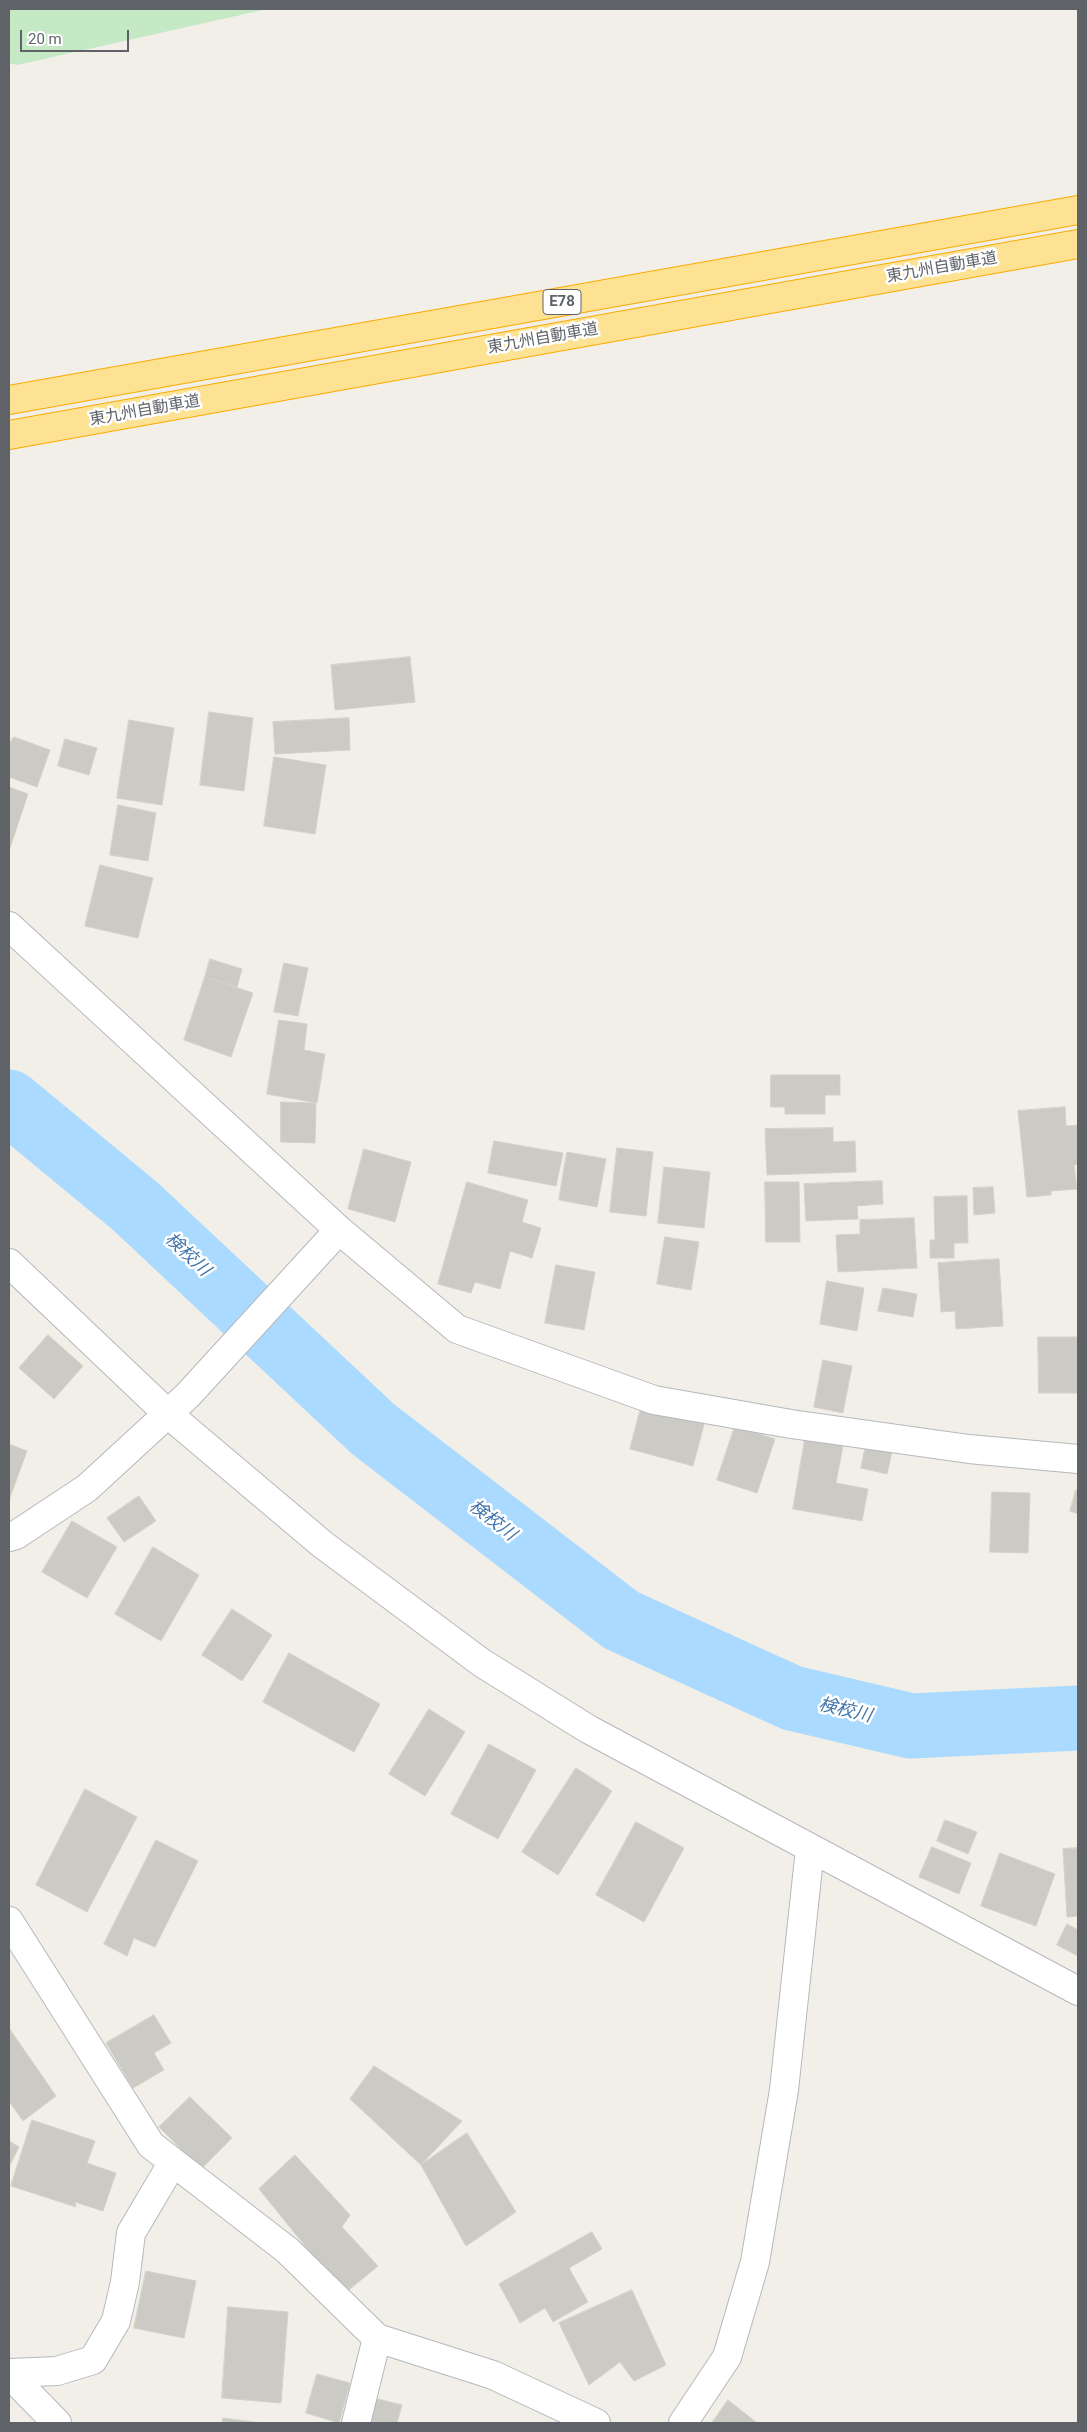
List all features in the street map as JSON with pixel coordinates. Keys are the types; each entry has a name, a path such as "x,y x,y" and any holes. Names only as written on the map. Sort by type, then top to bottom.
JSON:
{"highway":[{"name":"東九州自動車道","path":"9,400 1078,210"},
{"name":"東九州自動車道","path":"9,435 1078,244"}],"street":[{"path":"9,926 339,1230 457,1330 654,1400 791,1424 880,1437 969,1449 1078,1459"},
{"path":"9,1537 16,1535 86,1488 168,1414 188,1395 339,1230"},
{"path":"9,1263 168,1414 322,1544 482,1662 588,1729 1078,1991"},
{"path":"683,2423 727,2357 755,2262 784,2090 810,1849"},
{"path":"9,1921 151,2145 287,2250 377,2338 492,2375 596,2423"},
{"path":"9,2374 57,2371 94,2360 116,2321 125,2282 131,2233 173,2162"},
{"path":"356,2423 377,2338"},
{"path":"9,2374 57,2423"}],"green space":[{"path":"9,9 267,9 17,65 9,63"}],"building":[{"path":"410,657 415,702 335,710 331,665"},
{"path":"209,712 253,718 244,791 200,785"},
{"path":"349,718 350,750 275,754 273,722"},
{"path":"129,720 174,728 162,805 117,798"},
{"path":"14,737 50,750 37,787 9,777 9,744"},
{"path":"65,739 97,748 89,775 58,766"},
{"path":"274,757 326,765 315,834 264,826"},
{"path":"9,787 28,794 9,851"},
{"path":"118,805 156,813 148,861 110,855"},
{"path":"100,865 153,878 138,938 85,926"},
{"path":"210,959 242,969 237,987 205,977"},
{"path":"284,963 308,968 298,1016 274,1012"},
{"path":"205,977 253,993 231,1057 184,1040"},
{"path":"279,1020 307,1024 304,1050 325,1054 317,1103 267,1094"},
{"path":"771,1075 840,1075 840,1095 825,1095 825,1114 785,1114 785,1107 771,1107"},
{"path":"281,1102 316,1103 315,1143 281,1142"},
{"path":"1065,1107 1066,1126 1078,1125 1078,1164 1074,1165 1077,1189 1051,1191 1051,1195 1027,1197 1018,1111"},
{"path":"833,1128 833,1142 855,1141 856,1172 767,1175 765,1129"},
{"path":"494,1141 563,1153 556,1186 488,1173"},
{"path":"617,1148 653,1152 646,1216 610,1212"},
{"path":"364,1149 411,1162 395,1222 348,1209"},
{"path":"567,1152 606,1159 597,1207 559,1200"},
{"path":"664,1167 710,1172 704,1228 658,1223"},
{"path":"882,1181 883,1204 857,1206 858,1219 806,1221 804,1184"},
{"path":"467,1182 528,1200 522,1222 541,1228 532,1258 510,1251 500,1289 475,1282 471,1293 438,1284"},
{"path":"765,1182 799,1182 800,1242 766,1242"},
{"path":"993,1187 995,1213 974,1215 973,1188"},
{"path":"967,1196 968,1243 954,1243 954,1258 930,1258 930,1240 935,1240 934,1197"},
{"path":"914,1218 917,1268 838,1272 836,1235 860,1234 860,1220"},
{"path":"665,1237 699,1242 691,1290 657,1284"},
{"path":"999,1259 1003,1326 956,1329 955,1311 941,1312 938,1263"},
{"path":"556,1265 595,1272 584,1330 545,1323"},
{"path":"827,1281 864,1288 857,1331 820,1324"},
{"path":"883,1288 917,1294 913,1317 878,1311"},
{"path":"48,1335 83,1366 54,1399 19,1368"},
{"path":"1038,1337 1078,1337 1078,1393 1039,1393"},
{"path":"823,1360 852,1366 843,1413 814,1407"},
{"path":"642,1404 705,1421 693,1466 630,1449"},
{"path":"735,1426 775,1439 757,1493 717,1480"},
{"path":"806,1433 844,1440 836,1483 868,1489 862,1521 793,1509"},
{"path":"867,1441 893,1447 887,1474 861,1468"},
{"path":"9,1444 27,1451 9,1500"},
{"path":"1076,1490 1078,1491 1078,1514 1070,1511"},
{"path":"992,1492 1030,1493 1028,1553 990,1552"},
{"path":"139,1496 156,1521 124,1542 107,1518"},
{"path":"72,1521 117,1547 87,1598 42,1572"},
{"path":"153,1547 199,1575 161,1641 115,1614"},
{"path":"232,1609 272,1635 242,1681 202,1655"},
{"path":"289,1653 380,1704 354,1752 263,1702"},
{"path":"429,1709 465,1732 425,1796 389,1774"},
{"path":"489,1744 536,1770 498,1839 451,1814"},
{"path":"576,1768 612,1791 558,1875 522,1852"},
{"path":"85,1789 137,1817 87,1912 36,1885"},
{"path":"945,1820 977,1832 968,1854 937,1841"},
{"path":"636,1822 684,1848 644,1922 596,1895"},
{"path":"156,1840 198,1861 155,1947 134,1938 127,1956 104,1944"},
{"path":"932,1847 971,1863 959,1894 919,1877"},
{"path":"1078,1848 1078,1916 1067,1917 1063,1849"},
{"path":"1000,1853 1055,1874 1036,1926 981,1906"},
{"path":"1067,1924 1078,1930 1078,1956 1057,1945"},
{"path":"154,2015 171,2043 154,2053 164,2070 133,2088 106,2043"},
{"path":"9,2028 56,2096 23,2121 9,2101"},
{"path":"374,2066 462,2121 421,2165 350,2099"},
{"path":"190,2097 232,2138 201,2169 159,2127"},
{"path":"32,2120 95,2141 87,2163 116,2173 103,2211 75,2202 76,2207 11,2186"},
{"path":"467,2133 516,2212 466,2246 421,2165"},
{"path":"9,2141 19,2147 9,2167"},
{"path":"295,2155 350,2215 342,2227 378,2266 344,2294 259,2189"},
{"path":"592,2232 602,2249 569,2268 588,2302 553,2322 545,2308 520,2323 499,2284"},
{"path":"146,2271 196,2281 184,2338 134,2328"},
{"path":"632,2290 666,2365 634,2381 620,2362 589,2385 559,2323"},
{"path":"228,2307 288,2312 281,2403 222,2398"},
{"path":"317,2374 350,2383 339,2423 306,2413"},
{"path":"370,2397 402,2405 397,2423 364,2423"},
{"path":"728,2400 757,2423 712,2423"},
{"path":"223,2418 261,2423 222,2423"}],"waterway":[{"name":"検校川","path":"9,1102 135,1206 373,1429 621,1620 792,1698 911,1726 1078,1718"}]}
